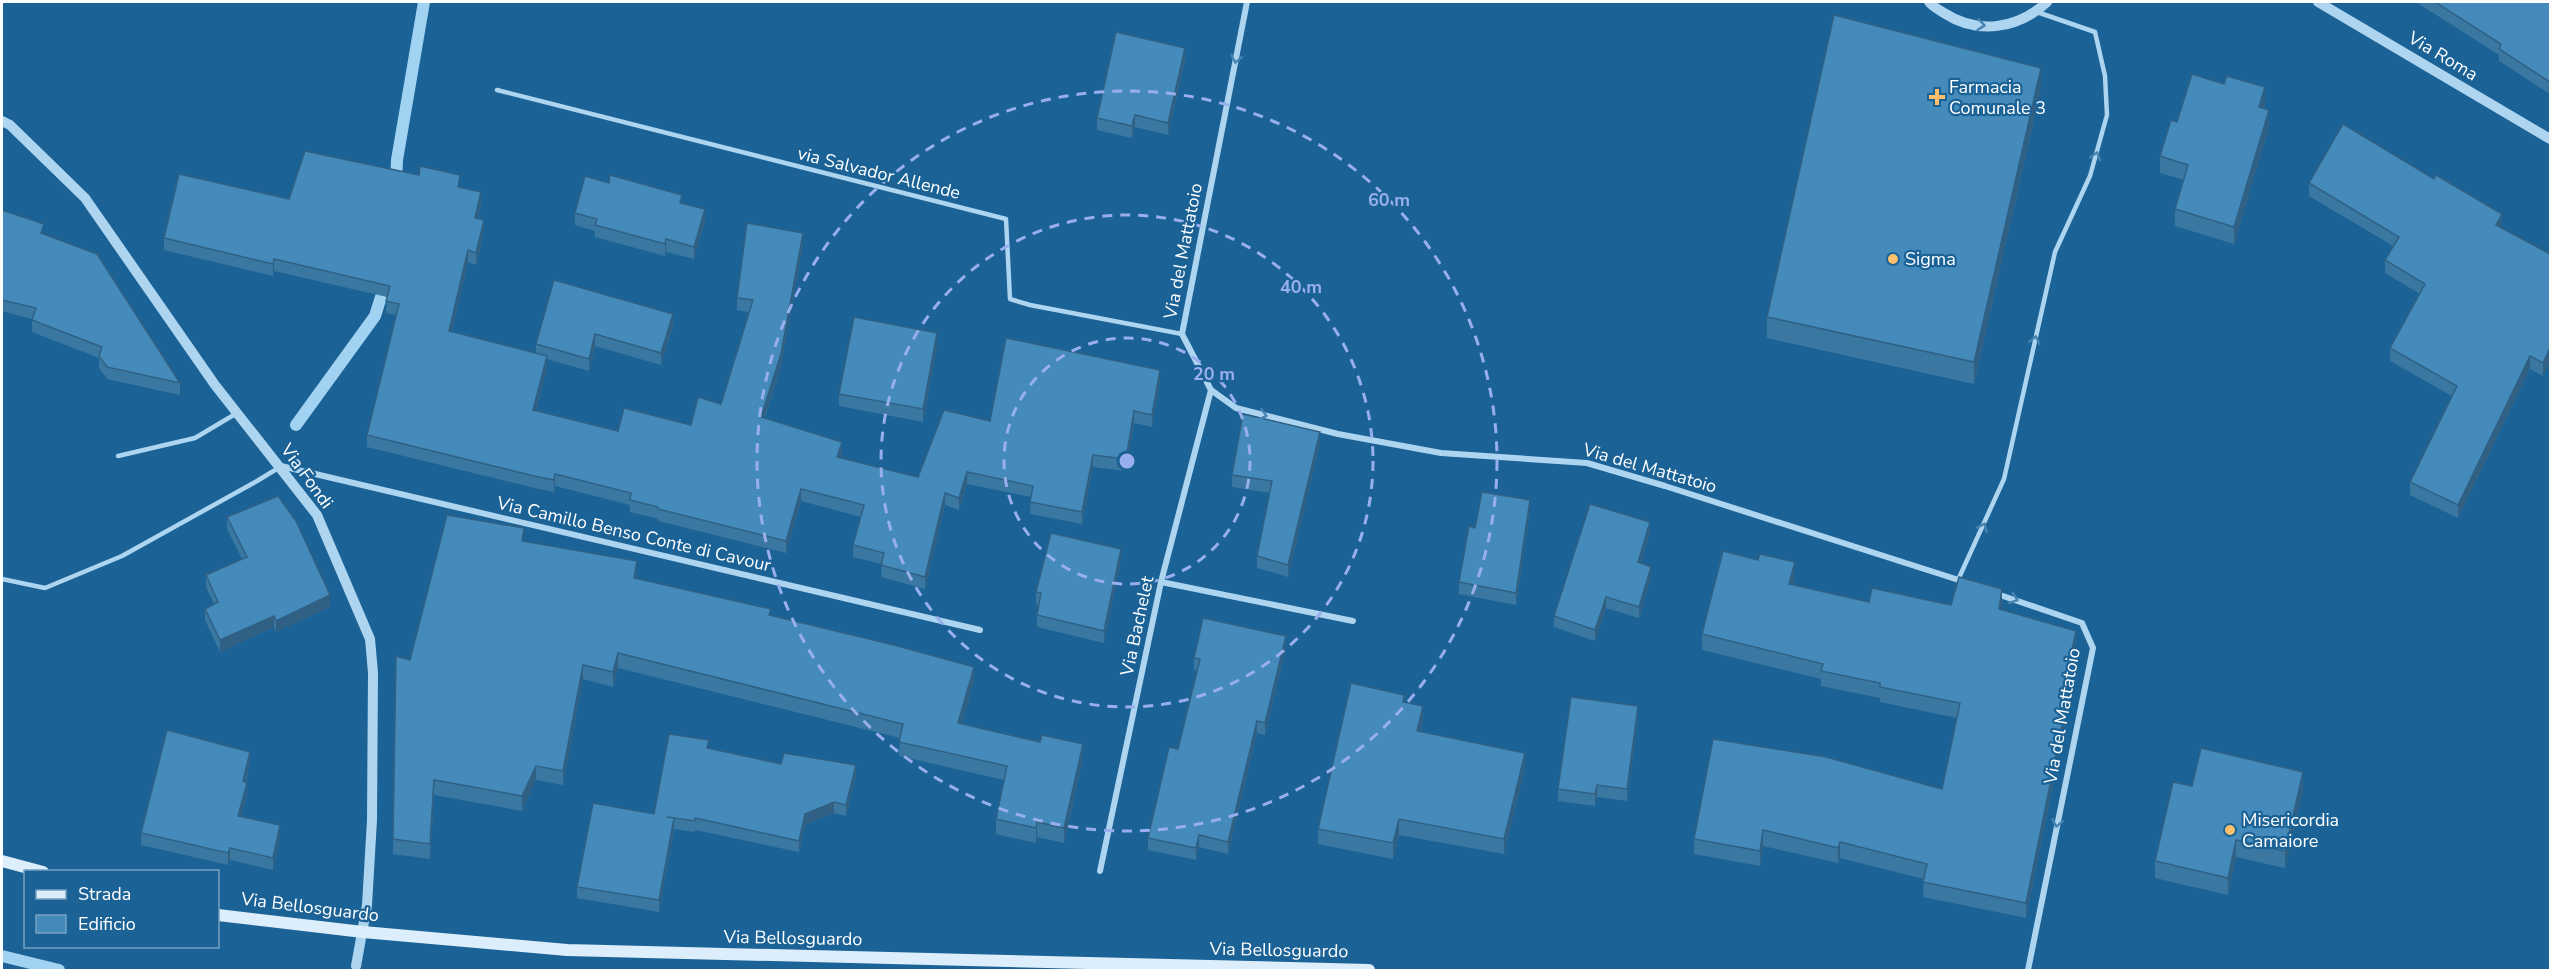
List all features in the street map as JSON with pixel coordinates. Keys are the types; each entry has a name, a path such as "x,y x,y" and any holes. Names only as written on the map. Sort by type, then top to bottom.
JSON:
{"main road":[{"path":"2,861 36,870"},
{"name":"Via Bellosguardo","path":"219,915 363,932 567,950 1369,970"}],"street":[{"name":"Via del Mattatoio","path":"1247,2 1182,334 1211,390 1236,408 1338,434 1441,453 1587,463 1970,584"},
{"path":"1929,2 1956,21 1983,27 2011,24 2036,12 2046,2"},
{"name":"Via Roma","path":"2318,2 2550,139"},
{"name":"Via Fondi","path":"2,121 10,125 85,198 208,376 317,515 370,639 374,683 372,820 367,905 356,968"},
{"name":"Via Bachelet","path":"1100,871 1161,582 1211,390"},
{"name":"Via Camillo Benso Conte di Cavour","path":"280,466 980,630"},
{"path":"1161,582 1353,621"},
{"name":"Via del Mattatoio","path":"1992,592 2082,623 2093,648 2028,970"}],"lane":[{"path":"1958,580 2004,479 2055,252 2090,176 2107,115 2105,76 2095,32 2036,12"},
{"name":"via Salvador Allende","path":"497,90 1006,219 1010,299 1030,305 1182,334"},
{"path":"118,456 195,438 237,413"},
{"path":"2,579 45,588 122,556 280,466"}],"building":[{"path":"2435,2 2550,2 2550,82 2499,49 2501,44"},
{"name":"Sigma","path":"1834,15 2041,68 1974,362 1767,317"},
{"path":"1116,32 1185,48 1168,123 1135,115 1132,126 1097,118"},
{"path":"2192,74 2224,84 2227,76 2265,87 2259,107 2269,110 2234,227 2175,209 2188,165 2160,156 2171,120 2177,122"},
{"path":"2343,124 2434,179 2436,175 2502,214 2496,225 2550,254 2550,348 2543,363 2530,356 2458,505 2410,482 2457,386 2390,348 2425,284 2385,260 2399,237 2309,183"},
{"path":"305,151 419,175 420,166 460,175 458,187 481,192 475,218 484,220 476,253 468,250 449,331 547,356 533,410 618,431 624,408 691,425 698,397 721,404 753,300 737,298 747,223 803,233 781,354 761,417 842,442 837,457 918,477 944,410 990,421 1006,338 1160,370 1152,415 1134,411 1126,459 1093,455 1082,512 1030,502 1033,486 967,472 959,498 945,493 925,577 881,565 884,553 853,545 864,505 801,489 786,541 658,509 658,507 630,500 631,493 555,474 554,480 534,476 367,435 399,304 386,301 390,286 274,259 273,264 164,238 179,174 289,199"},
{"path":"610,175 682,195 680,203 705,209 694,247 666,239 665,244 595,225 597,219 575,213 585,176 609,183"},
{"path":"2,210 44,224 41,233 97,254 180,383 107,367 99,356 102,347 32,320 36,308 2,300"},
{"path":"554,280 673,314 661,353 595,334 589,359 536,344"},
{"path":"854,317 937,333 923,409 839,394"},
{"path":"1243,414 1320,432 1288,565 1257,556 1272,481 1232,475"},
{"path":"1482,492 1530,500 1516,593 1459,582 1469,526 1475,528"},
{"path":"278,496 296,521 330,595 276,621 274,616 220,640 205,609 218,602 206,575 247,557 227,517"},
{"path":"1590,504 1650,522 1638,562 1651,567 1639,607 1606,597 1595,630 1554,616"},
{"path":"447,515 524,528 522,541 637,561 634,578 771,609 769,615 974,667 958,723 1040,742 1042,735 1083,744 1064,828 1037,822 1036,828 996,819 1007,766 899,742 903,724 618,653 613,672 583,665 563,771 536,766 522,796 434,780 430,844 393,839 396,656 410,660"},
{"path":"1051,533 1121,549 1104,631 1037,615 1041,593 1036,592"},
{"path":"1723,551 1758,560 1760,554 1795,562 1789,584 1869,602 1872,588 1951,605 1959,577 2002,589 1999,609 2076,631 2060,705 2066,706 2026,903 1923,882 1927,864 1840,842 1838,848 1763,830 1760,851 1694,839 1713,739 1826,757 1942,789 1960,703 1880,687 1880,683 1821,671 1823,664 1702,634"},
{"path":"1203,618 1286,636 1265,723 1257,721 1228,842 1199,835 1196,848 1148,838 1169,747 1178,749 1200,659 1194,658"},
{"path":"1351,683 1404,695 1403,702 1423,706 1417,731 1525,753 1504,839 1399,819 1393,843 1318,829"},
{"path":"1571,697 1638,706 1627,789 1597,785 1595,794 1558,789"},
{"path":"167,730 250,752 243,781 247,783 238,816 280,825 273,858 230,848 228,853 141,833"},
{"path":"669,734 709,740 707,748 781,764 784,753 856,765 846,805 834,802 805,814 799,841 695,818 695,821 674,818 659,900 577,887 593,803 654,814"},
{"name":"Misericordia Camaiore","path":"2201,748 2303,772 2285,851 2236,840 2228,878 2155,861 2173,782 2192,786"}],"waterway":[{"path":"396,184 397,160 424,2"},
{"path":"296,425 375,316 386,281"},
{"path":"2,956 59,970"}],"place":[{"name":"Farmacia Comunale 3","path":"1937,97"},
{"name":"Sigma","path":"1893,259"},
{"name":"Misericordia Camaiore","path":"2230,830"}]}
